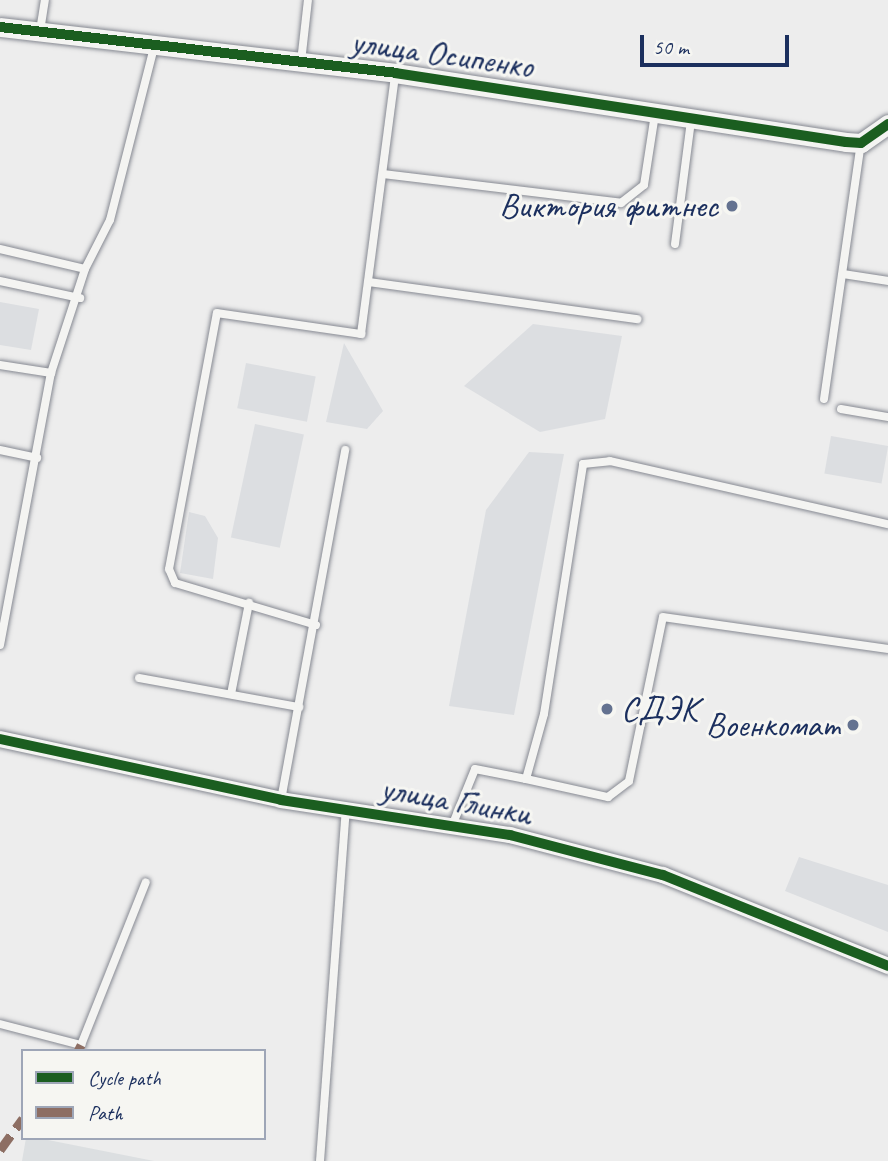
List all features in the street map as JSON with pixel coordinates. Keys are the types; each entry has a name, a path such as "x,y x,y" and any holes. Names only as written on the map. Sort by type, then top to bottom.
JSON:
{"street":[{"name":"улица Осипенко","path":"0,27 154,42 395,73 691,120 867,140"},
{"path":"867,140 888,124"},
{"name":"улица Глинки","path":"0,740 281,800 452,826 663,875 888,966"}],"lane":[{"path":"40,31 45,0"},
{"path":"301,62 308,0"},
{"path":"0,645 4,611 37,458 51,373 80,298 85,269 110,220 154,42"},
{"path":"316,625 175,583 169,569 217,313 361,334 395,73"},
{"path":"383,174 621,203 644,185 655,114"},
{"path":"676,244 691,120"},
{"path":"824,400 867,140"},
{"path":"0,249 85,269"},
{"path":"843,274 888,281"},
{"path":"0,281 80,298"},
{"path":"369,282 637,319"},
{"path":"0,365 51,373"},
{"path":"841,409 888,417"},
{"path":"0,450 37,458"},
{"path":"281,800 316,625 345,450"},
{"path":"526,779 544,714 583,464 610,461 888,524"},
{"path":"231,694 249,603"},
{"path":"452,826 475,769 608,797 629,782 663,617 888,649"},
{"path":"139,678 299,707"},
{"path":"320,1161 346,811"},
{"path":"0,1024 81,1045 146,882"}],"shaded area":[{"path":"0,302 39,309 31,350 0,345"},
{"path":"533,324 622,336 605,419 540,432 464,386"},
{"path":"344,343 383,411 367,429 326,422"},
{"path":"246,363 316,377 307,422 237,408"},
{"path":"255,424 304,434 280,548 231,537"},
{"path":"831,436 888,446 882,483 824,473"},
{"path":"529,452 564,454 514,715 449,706 486,510"},
{"path":"189,512 205,516 218,538 213,579 180,573"},
{"path":"799,857 888,885 888,932 785,891"},
{"path":"26,1140 48,1140 154,1161 22,1161"}],"marked path":[{"path":"79,1049 81,1045"},
{"path":"0,1150 21,1121"}],"cycle path":[{"path":"0,27 395,73 846,142 861,143 888,124"},
{"path":"0,739 281,800 510,835 663,875 888,966"}],"place":[{"name":"Виктория фитнес","path":"732,206"},
{"name":"СДЭК","path":"607,709"},
{"name":"Военкомат","path":"853,725"}]}
